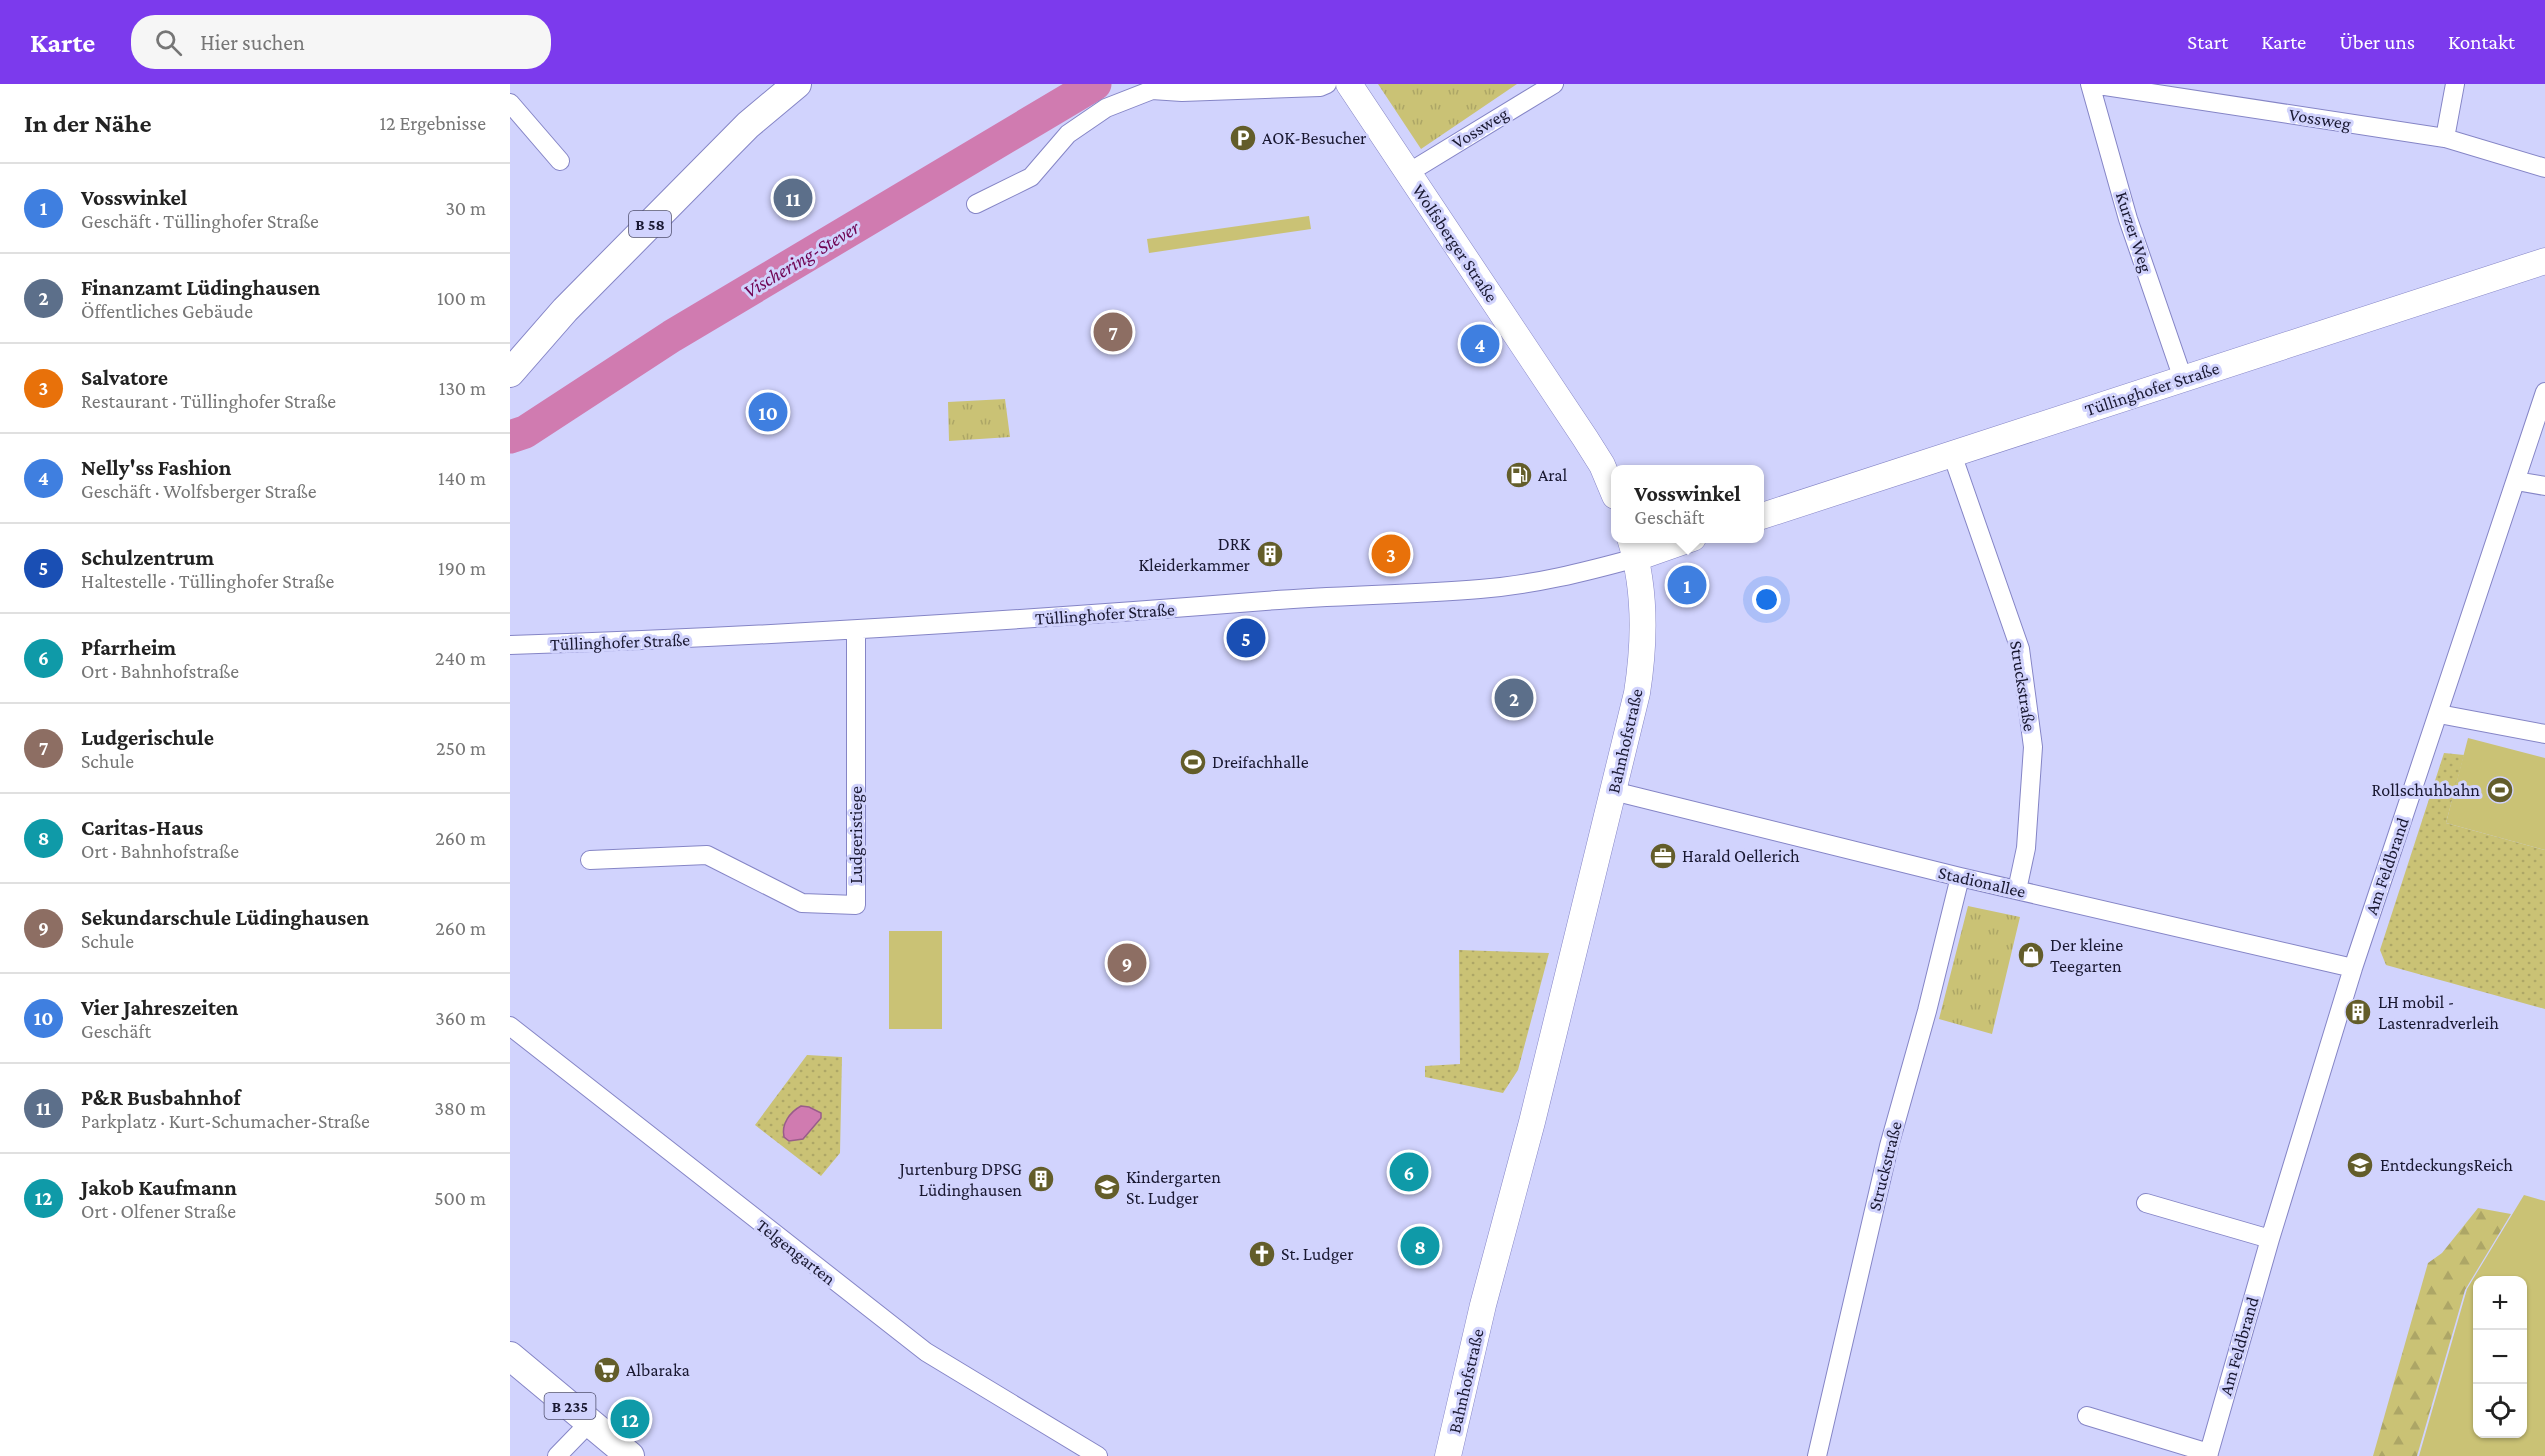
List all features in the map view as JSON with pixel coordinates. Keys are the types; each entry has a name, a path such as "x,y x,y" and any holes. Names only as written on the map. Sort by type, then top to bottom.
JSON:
{"main road":[{"name":"B 58","path":"510,373 565,310 732,142 797,84"},
{"name":"Wolfsberger Straße","path":"1348,84 1585,438 1602,465 1611,486"},
{"name":"Tüllinghofer Straße","path":"1764,515 2545,261"},
{"name":"Tüllinghofer Straße","path":"1633,548 1664,543"},
{"name":"Bahnhofstraße","path":"1452,1455 1483,1305 1534,1111 1638,693 1642,663 1642,604 1633,548"},
{"name":"B 235","path":"510,1356 630,1456"}],"street":[{"path":"976,204 1031,177 1068,134 1106,108 1152,90 1182,92 1320,87 1327,84"},
{"name":"Vossweg","path":"1408,173 1554,84"},
{"name":"Vossweg","path":"2091,84 2445,138 2545,168"},
{"name":"Kurzer Weg","path":"2091,84 2128,219 2183,379"},
{"path":"2445,138 2455,84"},
{"path":"510,103 560,161"},
{"name":"Am Feldbrand","path":"2087,1416 2209,1455 2270,1239 2353,968 2545,392"},
{"name":"Struckstraße","path":"1952,454 2020,649 2033,747 2026,848 2017,890"},
{"path":"2516,481 2545,486"},
{"name":"Tüllinghofer Straße","path":"510,645 690,640 1117,614 1315,597 1483,589 1556,578 1633,548"},
{"name":"Ludgeristiege","path":"590,860 707,855 802,903 856,905 856,630"},
{"path":"2439,714 2545,734"},
{"name":"Stadionallee","path":"1613,791 1960,878 2353,968"},
{"name":"Struckstraße","path":"1817,1456 1889,1146 1960,878"},
{"name":"Telgengarten","path":"510,1026 926,1352 1098,1456"},
{"path":"2146,1203 2270,1239"},
{"path":"557,1456 591,1422"}],"green space":[{"path":"1378,84 1517,84 1421,149"},
{"path":"1309,216 1311,229 1149,253 1147,239"},
{"path":"1005,399 1010,437 949,441 948,402"},
{"name":"Rollschuhbahn","path":"2468,738 2545,758 2545,850 2446,823"},
{"path":"2444,753 2464,755 2446,823 2545,850 2545,1009 2386,965 2380,950"},
{"path":"1968,906 2020,917 1992,1034 1939,1019"},
{"path":"889,931 942,931 942,1029 889,1029"},
{"path":"1459,950 1549,953 1518,1070 1503,1093 1425,1077 1425,1066 1460,1064"},
{"path":"807,1055 842,1057 840,1153 821,1176 755,1125"},
{"path":"2524,1195 2545,1201 2545,1456 2419,1456 2467,1289 2473,1279 2473,1438 2527,1438 2527,1276 2475,1276"},
{"path":"2478,1208 2511,1214 2465,1290 2417,1456 2373,1456 2428,1263 2442,1253"}],"shaded area":[{"path":"801,1106 821,1113 821,1118 803,1139 789,1141 784,1137 785,1123 790,1115"}],"waterway":[{"name":"Vischering-Stever","path":"510,437 525,432 672,336 1095,84"}],"place":[{"name":"AOK-Besucher","path":"1243,138"},
{"name":"P&R Busbahnhof","path":"793,198"},
{"name":"Ludgerischule","path":"1113,332"},
{"name":"Nelly'ss Fashion","path":"1480,344"},
{"name":"Vier Jahreszeiten","path":"768,412"},
{"name":"Aral","path":"1519,475"},
{"name":"DRK Kleiderkammer","path":"1270,554"},
{"name":"Salvatore","path":"1391,554"},
{"name":"Vosswinkel","path":"1687,585"},
{"name":"Schulzentrum","path":"1246,638"},
{"name":"Finanzamt Lüdinghausen","path":"1514,698"},
{"name":"Dreifachhalle","path":"1193,762"},
{"name":"Rollschuhbahn","path":"2500,790"},
{"name":"Harald Oellerich","path":"1663,856"},
{"name":"Der kleine Teegarten","path":"2031,955"},
{"name":"Sekundarschule Lüdinghausen","path":"1127,963"},
{"name":"LH mobil - Lastenradverleih","path":"2358,1012"},
{"name":"EntdeckungsReich","path":"2360,1165"},
{"name":"Pfarrheim","path":"1409,1172"},
{"name":"Jurtenburg DPSG Lüdinghausen","path":"1041,1179"},
{"name":"Kindergarten St. Ludger","path":"1107,1187"},
{"name":"Caritas-Haus","path":"1420,1246"},
{"name":"St. Ludger","path":"1262,1254"},
{"name":"Albaraka","path":"607,1370"},
{"name":"Jakob Kaufmann","path":"630,1419"}]}
